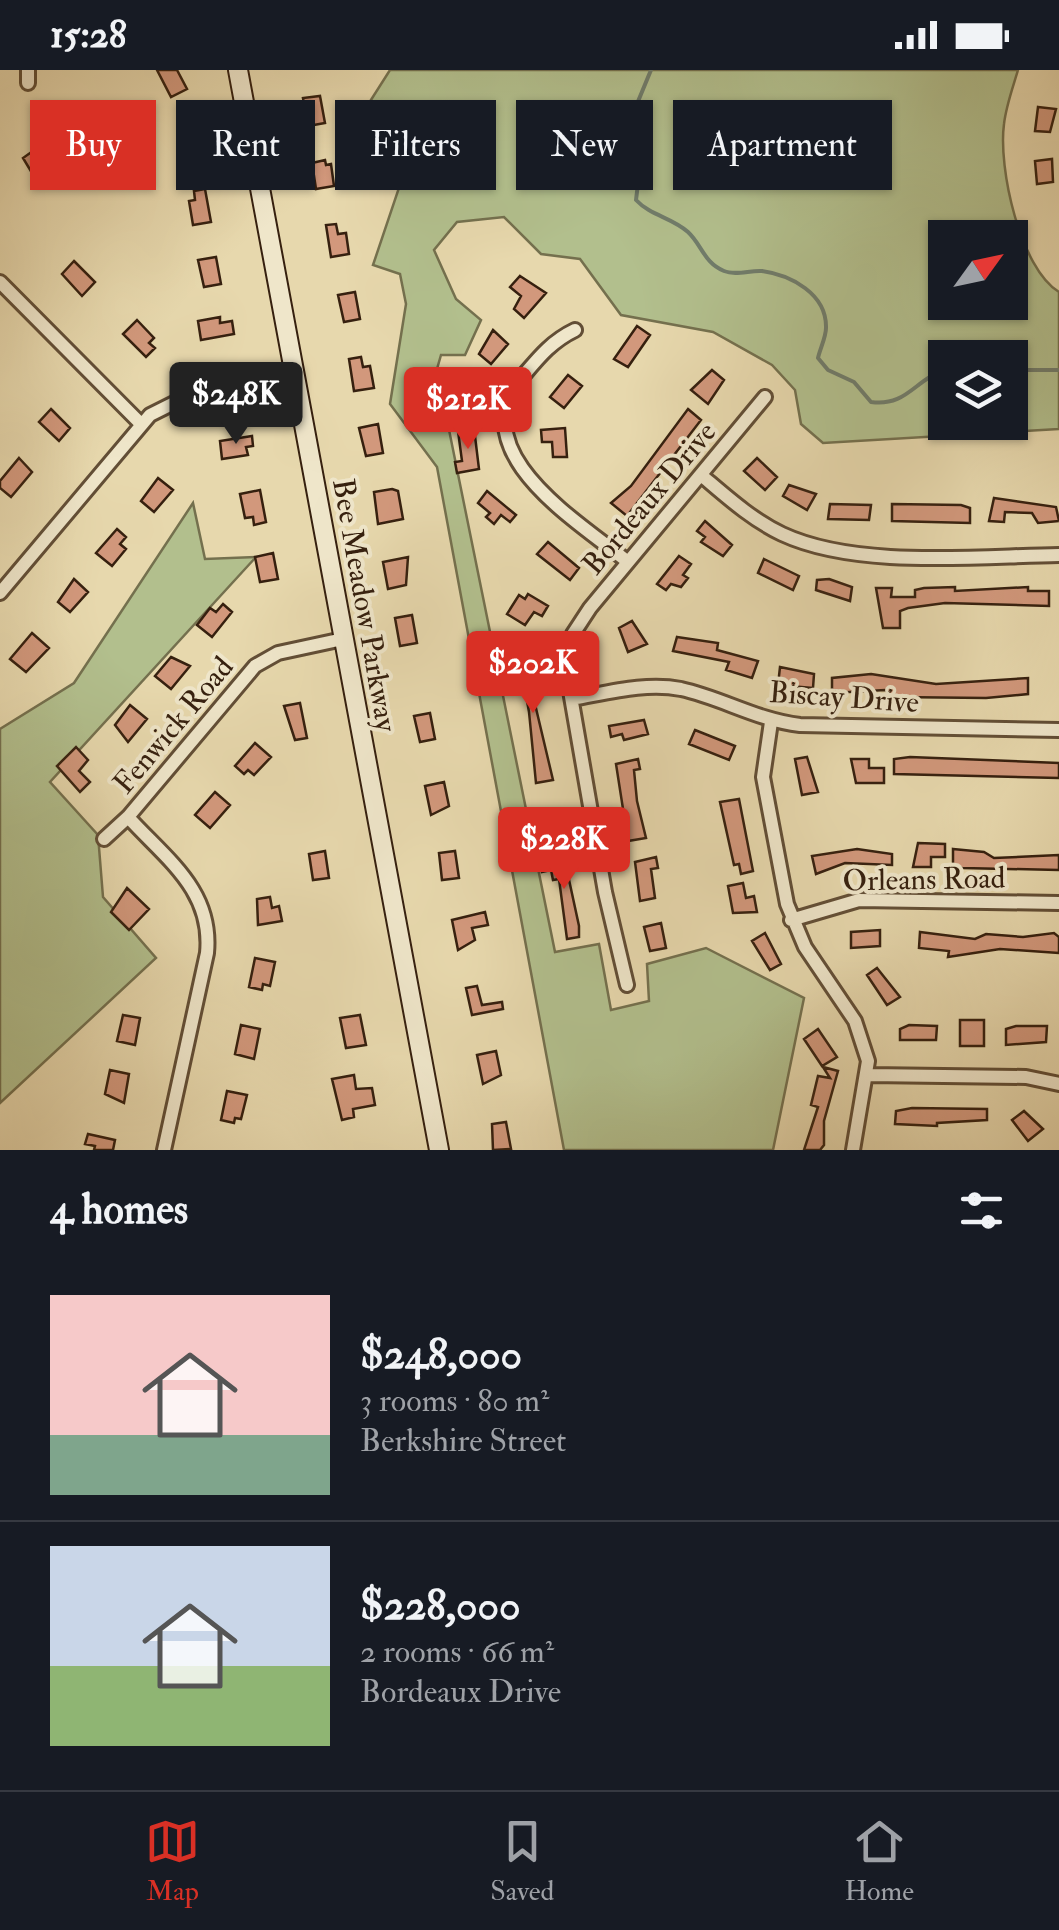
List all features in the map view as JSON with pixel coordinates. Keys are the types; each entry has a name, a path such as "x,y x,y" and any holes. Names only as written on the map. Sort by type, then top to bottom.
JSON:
{"street":[{"name":"Bee Meadow Parkway","path":"238,70 439,1150"},
{"path":"0,282 141,424"},
{"path":"575,330 554,340 515,386 507,404 510,448 527,479 628,562"},
{"path":"0,592 141,424 161,408 186,397 296,375"},
{"name":"Bordeaux Drive","path":"627,985 605,892 566,668 573,634 765,397"},
{"path":"701,475 758,522 835,550 1059,555"},
{"name":"Fenwick Road","path":"104,839 128,817 255,666 278,653 344,638"},
{"name":"Biscay Drive","path":"572,699 628,689 682,690 771,722 834,728 1059,730"},
{"path":"771,722 763,777 792,920 864,1042 868,1075 853,1150"},
{"path":"128,817 196,890 208,926 207,953 164,1150"},
{"name":"Orleans Road","path":"792,920 859,900 1059,903"},
{"path":"868,1075 1026,1077 1059,1084"}],"green space":[{"path":"390,70 1018,70 1008,103 1003,143 1008,190 1016,220 928,220 928,320 1028,320 1028,251 1045,280 1059,292 1059,429 1028,431 1028,340 928,340 928,437 823,443 801,424 795,390 772,365 713,332 621,315 580,259 541,254 504,217 457,222 434,250 456,299 481,320 465,355 441,355 427,404 446,415 555,952 599,944 611,1010 649,1001 647,964 706,948 804,998 773,1150 564,1150 437,467 390,404 406,304 400,274 373,265 398,190 496,190 496,100 371,100"},
{"path":"193,503 205,559 256,557 50,782 98,835 103,897 156,958 0,1103 0,729 74,683"}],"building":[{"path":"157,70 177,70 187,89 171,97"},
{"path":"320,96 325,123 315,125 315,100 303,98"},
{"path":"1038,107 1056,109 1050,132 1035,131"},
{"path":"1052,159 1053,182 1037,184 1035,161"},
{"path":"325,160 326,165 331,164 334,186 316,189 315,162"},
{"path":"205,190 211,222 193,225 189,201 195,200 194,191"},
{"path":"336,224 338,234 346,233 349,254 331,257 326,225"},
{"path":"216,257 221,284 204,287 198,260"},
{"path":"74,261 95,282 82,296 62,274"},
{"path":"520,276 546,293 524,318 514,309 521,296 510,287"},
{"path":"355,292 360,319 344,322 338,295"},
{"path":"220,317 220,323 232,321 234,334 201,340 198,321"},
{"path":"137,320 154,338 149,343 155,348 146,357 123,334"},
{"path":"637,326 650,335 628,367 614,359"},
{"path":"493,330 508,344 491,364 479,354"},
{"path":"361,357 363,367 370,366 374,388 354,391 349,359"},
{"path":"712,370 724,380 708,404 691,390"},
{"path":"464,372 478,375 469,409 460,407"},
{"path":"568,375 582,386 564,408 550,397"},
{"path":"51,409 70,428 59,441 39,422"},
{"path":"688,409 701,420 627,516 611,503 631,486"},
{"path":"378,424 383,453 366,456 359,428"},
{"path":"474,428 479,469 457,473 455,462 462,461 458,431"},
{"path":"565,428 567,457 553,457 552,442 542,442 541,430"},
{"path":"252,436 253,446 246,447 248,455 222,459 220,441"},
{"path":"19,458 32,472 11,497 0,488 0,481"},
{"path":"757,458 777,477 765,490 744,471"},
{"path":"158,478 173,490 154,512 141,501"},
{"path":"789,485 816,494 807,510 783,496"},
{"path":"260,490 266,522 254,525 253,517 245,518 240,494"},
{"path":"398,491 403,519 378,524 374,492"},
{"path":"487,491 516,515 510,522 501,515 494,524 486,517 490,513 478,503"},
{"path":"994,498 1056,507 1059,521 1038,523 1032,513 1005,512 1004,522 989,521"},
{"path":"830,504 871,505 869,520 828,519"},
{"path":"892,504 961,505 970,508 970,523 892,521"},
{"path":"705,521 732,545 723,556 701,542 705,537 697,531"},
{"path":"117,529 126,537 120,544 126,549 112,566 96,553"},
{"path":"548,542 579,568 570,580 537,554"},
{"path":"273,553 278,579 260,582 255,557"},
{"path":"679,556 691,564 683,575 688,578 681,587 671,584 666,590 657,584"},
{"path":"408,557 406,585 388,589 383,562"},
{"path":"764,559 799,576 793,590 758,573"},
{"path":"74,579 88,592 70,612 58,602"},
{"path":"829,579 852,587 850,601 816,590 817,580"},
{"path":"955,587 955,591 1028,587 1028,591 1049,591 1049,606 945,603 900,611 900,628 883,628 876,588 892,588 891,597 915,597 915,590"},
{"path":"528,594 548,606 542,616 534,612 525,625 507,614 519,595 525,599"},
{"path":"223,604 232,612 212,637 197,625 210,608 216,612"},
{"path":"412,615 417,643 400,646 395,618"},
{"path":"632,621 647,644 628,652 619,628"},
{"path":"32,633 49,648 26,672 10,659"},
{"path":"677,637 718,643 717,650 758,661 752,678 726,670 729,662 673,651"},
{"path":"529,650 535,704 553,780 536,783 529,712 525,690 519,691 513,651"},
{"path":"171,657 190,666 171,689 155,676"},
{"path":"780,667 814,674 813,688 778,685"},
{"path":"871,674 936,684 1028,678 1028,694 986,698 895,697 885,690 832,693 832,678"},
{"path":"300,703 307,738 295,740 284,706"},
{"path":"130,705 147,719 128,742 115,725"},
{"path":"430,713 435,739 420,742 414,716"},
{"path":"644,720 648,734 624,740 622,734 611,737 609,726"},
{"path":"695,730 735,746 729,760 689,744"},
{"path":"255,743 271,757 254,775 248,770 244,774 235,766"},
{"path":"76,747 88,760 79,771 90,782 80,792 57,766"},
{"path":"807,757 818,792 802,795 795,759"},
{"path":"638,759 640,769 634,770 637,801 646,838 628,841 616,764"},
{"path":"851,759 869,759 869,768 884,768 884,783 856,783"},
{"path":"894,759 1059,763 1059,778 894,774"},
{"path":"444,782 449,806 431,815 425,786"},
{"path":"215,792 230,805 210,828 195,815"},
{"path":"739,799 753,871 741,874 739,864 734,865 720,802"},
{"path":"557,811 559,825 550,827 553,843 539,846 534,819"},
{"path":"918,843 945,844 945,857 931,857 931,867 913,867"},
{"path":"857,849 892,854 892,865 845,863 816,874 812,856"},
{"path":"953,849 984,852 994,858 1059,855 1059,870 962,868 953,865"},
{"path":"325,851 329,878 313,880 309,854"},
{"path":"455,851 459,878 442,880 439,853"},
{"path":"563,852 579,926 579,937 567,939 559,879 553,880 551,870 542,872 541,863 550,862 548,855"},
{"path":"656,857 658,868 651,869 655,898 640,901 635,862"},
{"path":"743,883 746,898 754,896 757,912 733,913 728,886"},
{"path":"127,888 149,909 129,930 111,912"},
{"path":"270,897 272,908 279,906 282,921 258,925 257,899"},
{"path":"485,912 488,925 472,928 475,940 458,950 452,920"},
{"path":"661,923 666,948 650,951 644,927"},
{"path":"880,930 880,946 851,948 851,932"},
{"path":"920,932 975,939 986,934 1023,937 1054,933 1059,937 1059,953 1000,949 948,957 949,951 919,948"},
{"path":"765,933 781,964 770,970 752,941"},
{"path":"255,958 275,962 270,986 263,984 262,990 249,987"},
{"path":"877,968 900,997 887,1005 867,975"},
{"path":"477,986 482,1005 502,1002 503,1009 472,1015 466,988"},
{"path":"123,1015 140,1018 135,1045 117,1041"},
{"path":"360,1015 366,1045 346,1048 340,1018"},
{"path":"960,1020 984,1020 984,1046 960,1046"},
{"path":"241,1025 260,1029 254,1059 235,1054"},
{"path":"909,1025 937,1026 936,1040 900,1040 900,1029"},
{"path":"1047,1026 1046,1042 1006,1045 1006,1029"},
{"path":"818,1029 837,1057 822,1066 804,1039"},
{"path":"496,1051 501,1075 483,1084 477,1055"},
{"path":"823,1067 838,1071 824,1121 824,1145 820,1150 804,1150 818,1107 811,1105 818,1076 830,1078"},
{"path":"110,1070 129,1074 124,1103 105,1094"},
{"path":"354,1075 356,1089 372,1088 375,1105 353,1109 354,1117 342,1120 332,1079"},
{"path":"227,1091 247,1095 241,1119 235,1118 234,1123 221,1120"},
{"path":"987,1109 987,1120 937,1126 895,1124 896,1111"},
{"path":"1024,1111 1043,1129 1028,1141 1012,1120"},
{"path":"506,1122 511,1149 493,1150 492,1124"},
{"path":"88,1134 115,1140 113,1150 94,1150 95,1146 85,1144"}],"waterway":[{"path":"651,70 632,116 633,141 641,159 636,200 688,232 717,268 733,273 773,273 805,288 825,316 826,332 818,358 828,370 854,382 871,402 894,400 928,379"},
{"path":"1028,370 1059,370"}]}
